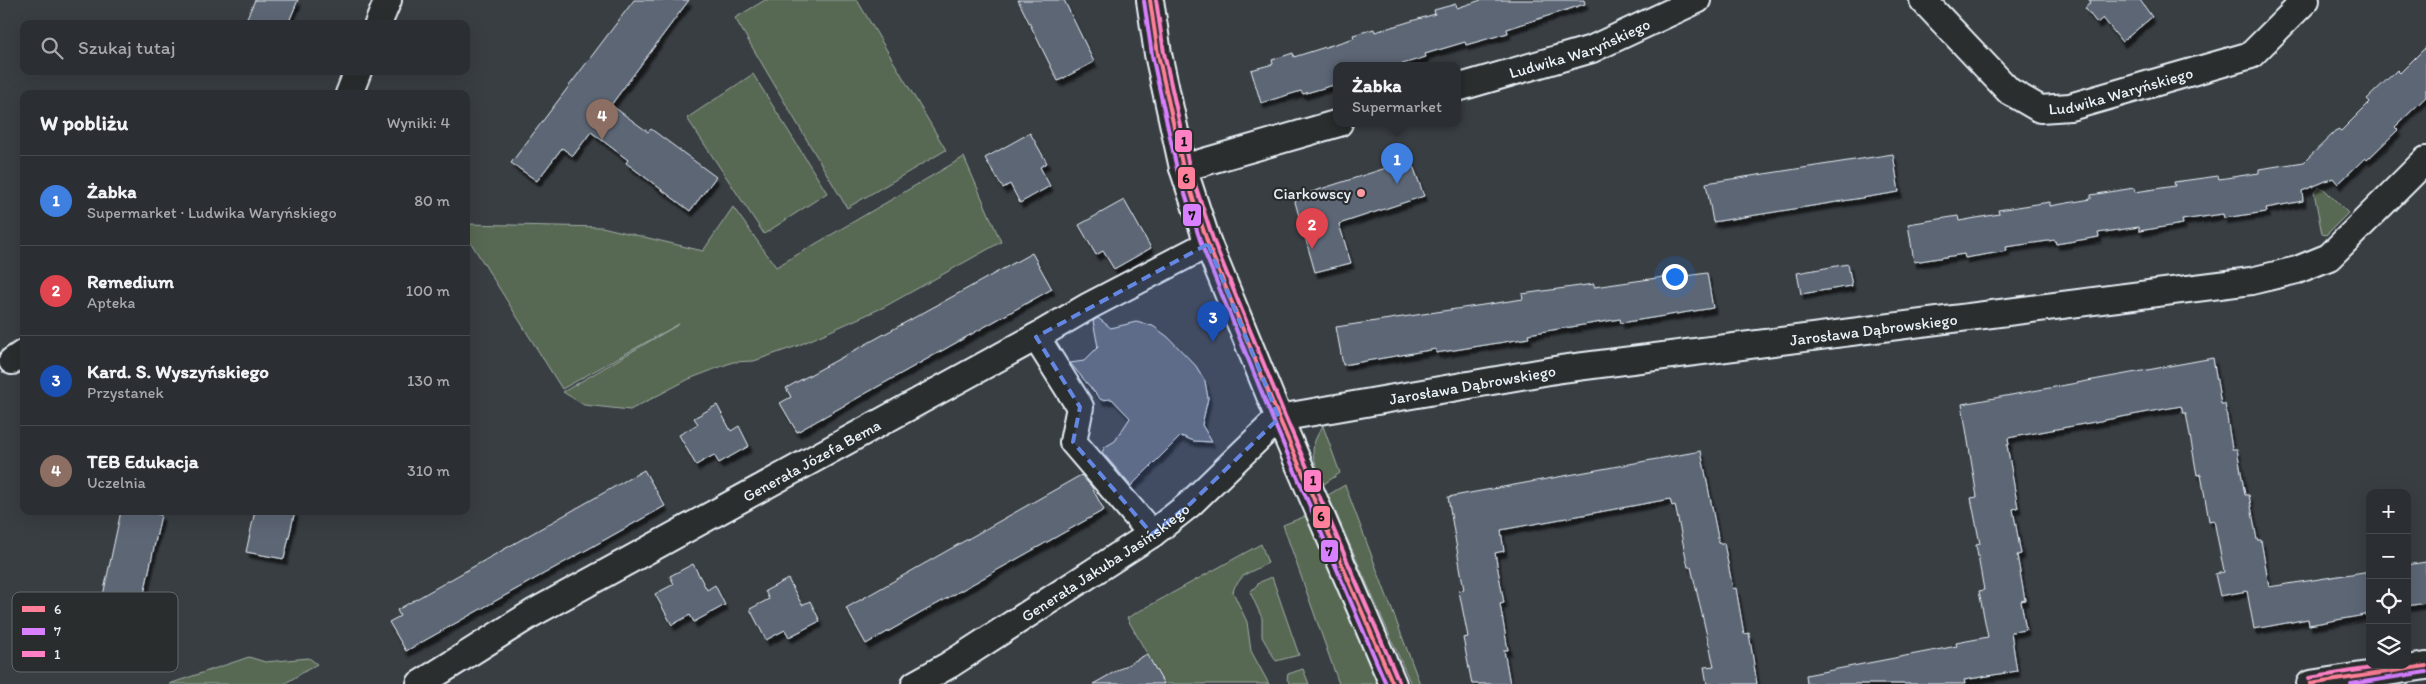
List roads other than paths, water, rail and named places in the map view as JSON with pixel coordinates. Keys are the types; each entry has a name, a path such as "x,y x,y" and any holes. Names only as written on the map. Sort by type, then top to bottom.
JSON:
{"street":[{"path":"380,20 388,0"},
{"path":"1150,0 1158,54 1183,168 1208,244 1279,418 1393,684"},
{"name":"Ludwika Waryńskiego","path":"1461,87 1592,48 1697,0"},
{"name":"Ludwika Waryńskiego","path":"1923,0 2009,91 2040,108 2070,107 2251,55 2306,0"},
{"path":"351,90 356,75"},
{"path":"1183,168 1333,125"},
{"name":"Jarosława Dąbrowskiego","path":"1279,418 1561,369 2251,281 2297,270 2329,257 2426,160"},
{"name":"Generała Józefa Bema","path":"420,684 533,613 1036,338 1089,306 1208,244"},
{"path":"1036,338 1080,407 1073,442 1152,534"},
{"name":"Generała Jakuba Jasińskiego","path":"915,684 949,666 1152,534 1190,504 1279,418"},
{"path":"2310,684 2426,666"}],"place":[{"name":"TEB Edukacja","path":"602,140"},
{"name":"Żabka","path":"1397,184"},
{"name":"Ciarkowscy","path":"1361,193"},
{"name":"Remedium","path":"1312,249"},
{"name":"Kard. S. Wyszyńskiego","path":"1213,342"}]}
